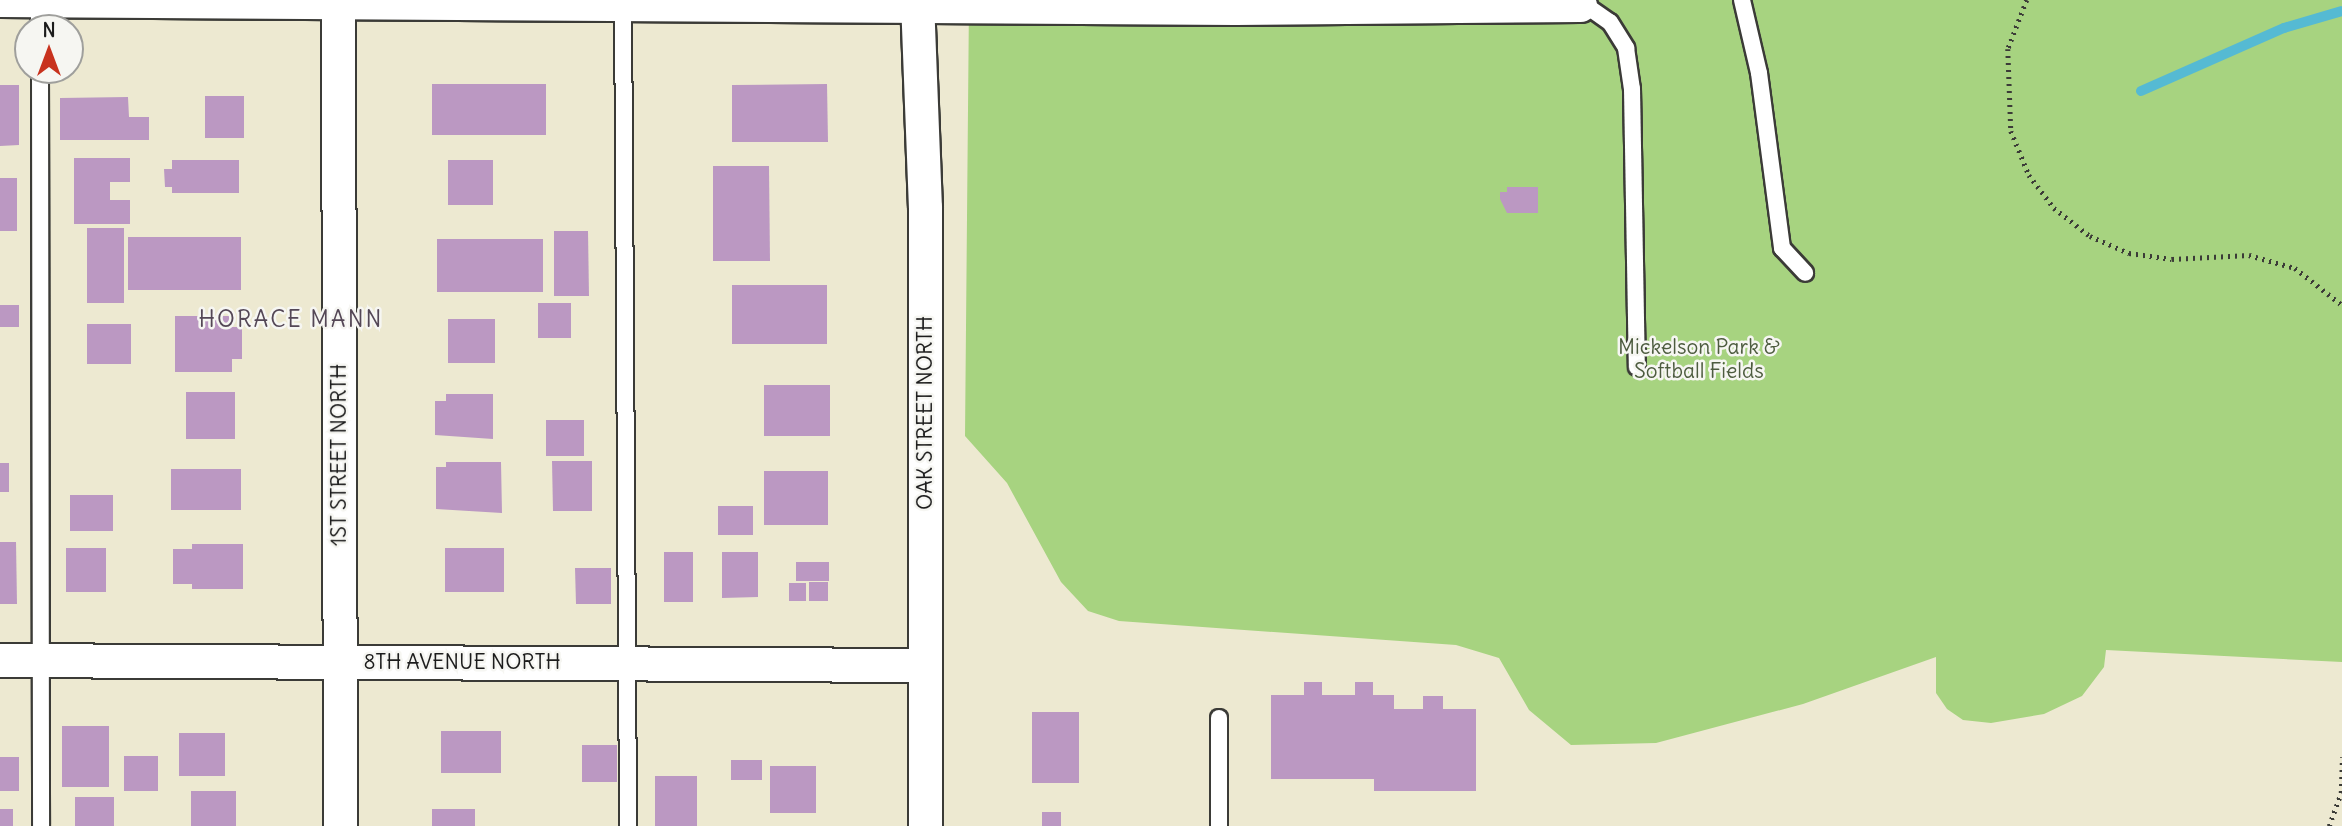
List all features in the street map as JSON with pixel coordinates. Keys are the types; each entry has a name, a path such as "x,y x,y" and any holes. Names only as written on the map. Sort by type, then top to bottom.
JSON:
{"street":[{"path":"0,0 1581,3"},
{"name":"1ST STREET NORTH","path":"338,1 340,826"},
{"name":"OAK STREET NORTH","path":"917,3 925,208 925,826"},
{"name":"8TH AVENUE NORTH","path":"0,660 925,665"}],"lane":[{"path":"1742,0 1759,73 1782,247 1805,274"},
{"path":"623,3 628,826"},
{"path":"1581,3 1610,22 1626,48 1632,89 1637,366"},
{"path":"40,84 41,826"},
{"path":"1219,718 1219,826"}],"path":[{"path":"2027,0 2008,49 2011,131 2029,175 2054,208 2090,236 2129,253 2172,259 2249,256 2295,268 2342,305"},
{"path":"2329,826 2341,793 2342,757"}],"green space":[{"name":"Mickelson Park & Softball Fields","path":"969,0 2342,0 2342,662 2106,650 2104,667 2082,696 2044,714 1991,723 1963,720 1947,709 1936,693 1936,657 1803,704 1656,743 1571,745 1529,710 1499,658 1456,645 1119,621 1088,611 1061,582 1007,483 965,436"}],"building":[{"path":"432,84 546,84 546,135 432,135"},
{"path":"827,84 828,142 732,142 732,85"},
{"path":"0,85 19,85 19,145 0,146"},
{"path":"205,96 244,96 244,138 205,138"},
{"path":"128,97 129,117 149,117 149,140 60,140 60,98"},
{"path":"74,158 130,158 130,182 110,182 110,200 130,200 130,224 74,224"},
{"path":"172,160 239,160 239,193 172,193 172,187 165,187 164,169 172,169"},
{"path":"448,160 493,160 493,205 448,205"},
{"path":"713,166 769,166 770,261 713,261"},
{"path":"0,178 17,178 17,231 0,231"},
{"path":"1507,187 1538,187 1538,213 1507,213 1500,199 1500,192 1507,192"},
{"path":"87,228 124,228 124,303 87,303"},
{"path":"554,231 588,231 589,296 554,296"},
{"path":"128,237 241,237 241,290 128,290"},
{"path":"437,239 543,239 543,292 437,292"},
{"path":"732,285 827,285 827,344 732,344"},
{"path":"538,303 571,303 571,338 538,338"},
{"path":"0,305 19,305 19,327 0,327"},
{"path":"175,316 232,316 232,327 242,327 242,359 232,359 232,372 175,372"},
{"path":"448,319 495,319 495,363 448,363"},
{"path":"87,324 131,324 131,364 87,364"},
{"path":"764,385 830,385 830,436 764,436"},
{"path":"186,392 235,392 235,439 186,439"},
{"path":"446,394 493,394 493,439 435,435 435,401 446,401"},
{"path":"546,420 584,420 584,456 546,456"},
{"path":"552,461 592,461 592,511 553,511"},
{"path":"446,462 501,462 502,513 436,509 436,467 446,467"},
{"path":"0,463 9,463 9,492 0,492"},
{"path":"171,469 241,469 241,510 171,510"},
{"path":"764,471 828,471 828,525 764,525"},
{"path":"70,495 113,495 113,531 70,531"},
{"path":"718,506 753,506 753,535 718,535"},
{"path":"0,542 16,542 17,604 0,604"},
{"path":"192,544 243,544 243,589 192,589 192,584 173,584 173,549 192,549"},
{"path":"66,548 106,548 106,592 66,592"},
{"path":"445,548 504,548 504,592 445,592"},
{"path":"664,552 693,552 693,602 664,602"},
{"path":"722,552 758,552 758,597 722,598"},
{"path":"796,562 829,562 829,581 796,581"},
{"path":"575,568 611,568 611,604 576,604"},
{"path":"809,582 828,582 828,601 809,601"},
{"path":"789,583 806,583 806,601 789,601"},
{"path":"1304,682 1322,682 1322,695 1355,695 1355,682 1373,682 1373,695 1394,695 1394,709 1423,709 1423,696 1443,696 1443,709 1476,709 1476,791 1374,791 1374,779 1271,779 1271,695 1304,695"},
{"path":"1032,712 1079,712 1079,783 1032,783"},
{"path":"62,726 109,726 109,787 62,787"},
{"path":"441,731 501,731 501,773 441,773"},
{"path":"179,733 225,733 225,776 179,776"},
{"path":"582,745 617,745 617,782 582,782"},
{"path":"124,756 158,756 158,791 124,791"},
{"path":"0,757 19,757 19,791 0,791"},
{"path":"731,760 762,760 762,780 731,780"},
{"path":"770,766 816,766 816,813 770,813"},
{"path":"655,776 697,776 697,826 655,826"},
{"path":"191,791 236,791 236,826 191,826"},
{"path":"75,797 114,797 114,826 75,826"},
{"path":"0,809 13,809 13,826 0,826"},
{"path":"432,809 475,809 475,826 432,826"},
{"path":"1042,812 1061,812 1061,826 1042,826"}],"waterway":[{"path":"2141,91 2284,28 2342,11"}],"district":[{"name":"HORACE MANN","path":"291,319"}]}
